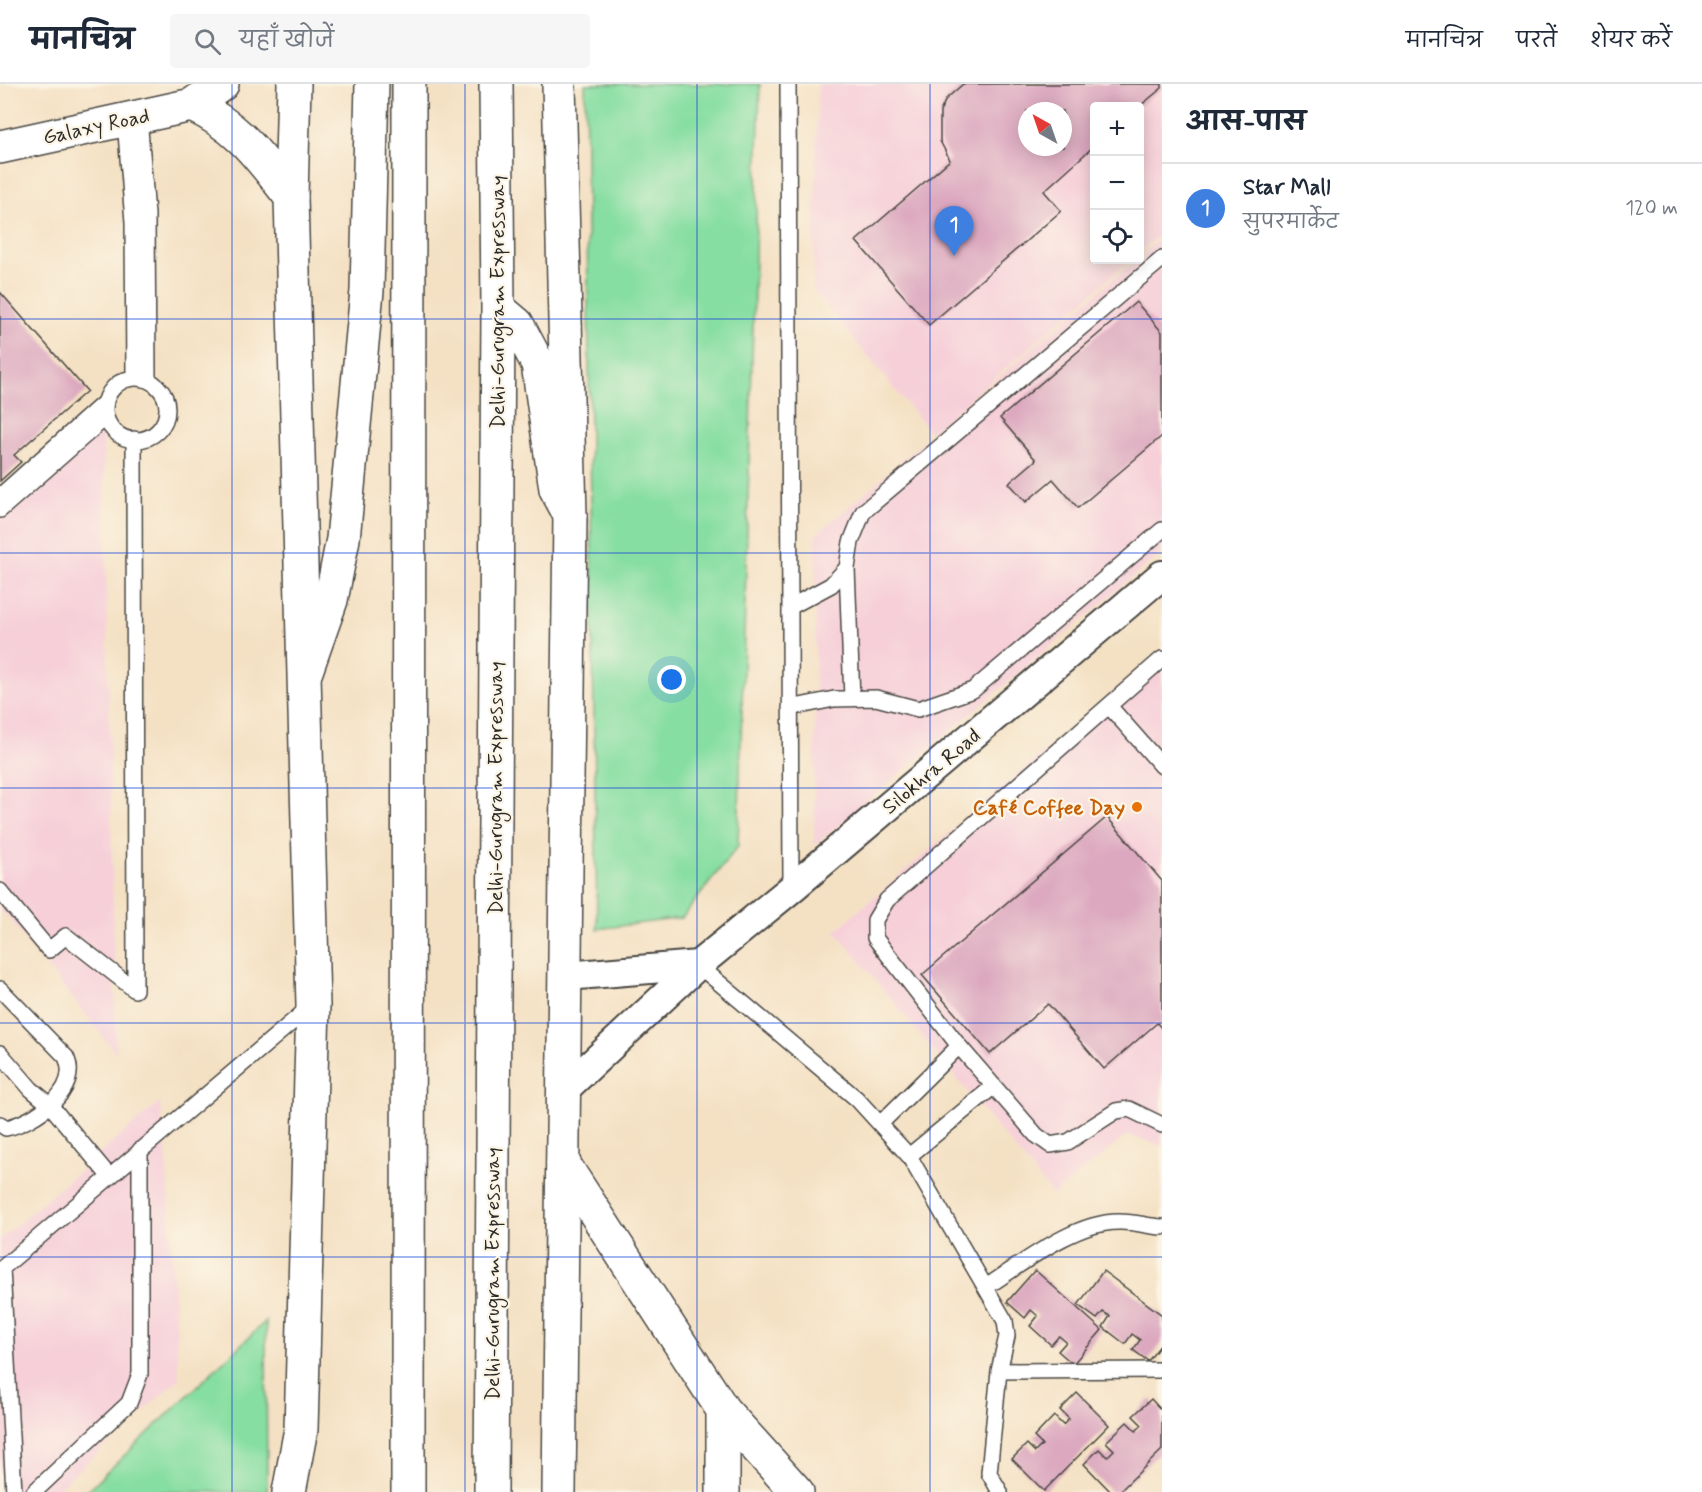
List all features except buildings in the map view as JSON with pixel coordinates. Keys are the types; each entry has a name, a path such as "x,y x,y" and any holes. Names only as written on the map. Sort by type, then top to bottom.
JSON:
{"main road":[{"name":"Galaxy Road","path":"1,149 192,105 222,84"},
{"path":"294,84 291,197 306,671 313,1005 302,1429 303,1492"},
{"path":"306,671 331,600 343,539 367,291 372,84"},
{"path":"408,1492 409,84"},
{"name":"Delhi-Gurugram Expressway","path":"491,1492 498,308 496,84"},
{"path":"559,84 570,516 559,1492"},
{"path":"192,105 218,117 243,137 291,197"},
{"path":"498,308 518,324 538,364 556,489 570,516"},
{"path":"563,1163 723,1410 797,1492"},
{"path":"723,1410 723,1492"},
{"path":"289,1492 302,1429"}],"street":[{"name":"Silokhra Road","path":"565,1089 698,965 791,890 1162,575"},
{"path":"566,976 698,965"}],"lane":[{"path":"788,84 791,890"},
{"path":"132,118 147,214 141,379"},
{"path":"852,699 846,568 851,542 863,512 1162,259"},
{"path":"0,496 106,401 118,384 141,379 164,395 166,416 155,433 134,440 117,433 106,417 106,401"},
{"path":"0,510 106,417"},
{"path":"0,891 49,950 66,936 135,990 134,440"},
{"path":"790,708 834,699 876,698 918,709 973,690 1162,530"},
{"path":"790,607 831,585 846,568"},
{"path":"1162,659 887,900 875,920 875,938 959,1046 1036,1135 1050,1145 1068,1142 1116,1111 1129,1109 1162,1125"},
{"path":"1109,706 1162,766"},
{"path":"698,965 857,1099 909,1156 986,1287 1005,1322 1007,1336 999,1371 988,1492"},
{"path":"0,989 66,1057 71,1068 68,1081 50,1105 23,1124 6,1128 0,1124"},
{"path":"14,1492 1,1269 313,1005"},
{"path":"880,1124 959,1046"},
{"path":"0,1053 31,1089 50,1105 109,1176"},
{"path":"909,1156 994,1086"},
{"path":"34,1492 129,1403 140,1374 140,1150"},
{"path":"986,1287 1055,1244 1089,1226 1119,1222 1162,1227"},
{"path":"999,1371 1162,1370"},
{"path":"989,1473 1000,1492"}],"shaded area":[{"path":"818,84 1162,84 1162,232 1144,248 1144,102 1090,102 1090,264 1125,264 931,433 813,290"},
{"path":"1162,236 1162,552 814,846 816,535 1130,264 1144,264 1144,252"},
{"path":"103,427 116,1053 4,912 0,914 0,519"},
{"path":"1162,650 1162,1146 1128,1135 1053,1195 835,931"},
{"path":"160,1102 166,1151 179,1379 54,1492 0,1492 0,1239"}],"green space":[{"path":"585,84 760,84 738,846 682,918 597,929"},
{"path":"266,1321 267,1492 86,1492"}],"place":[{"name":"Star Mall","path":"954,256"},
{"name":"Café Coffee Day","path":"1137,807"}]}
